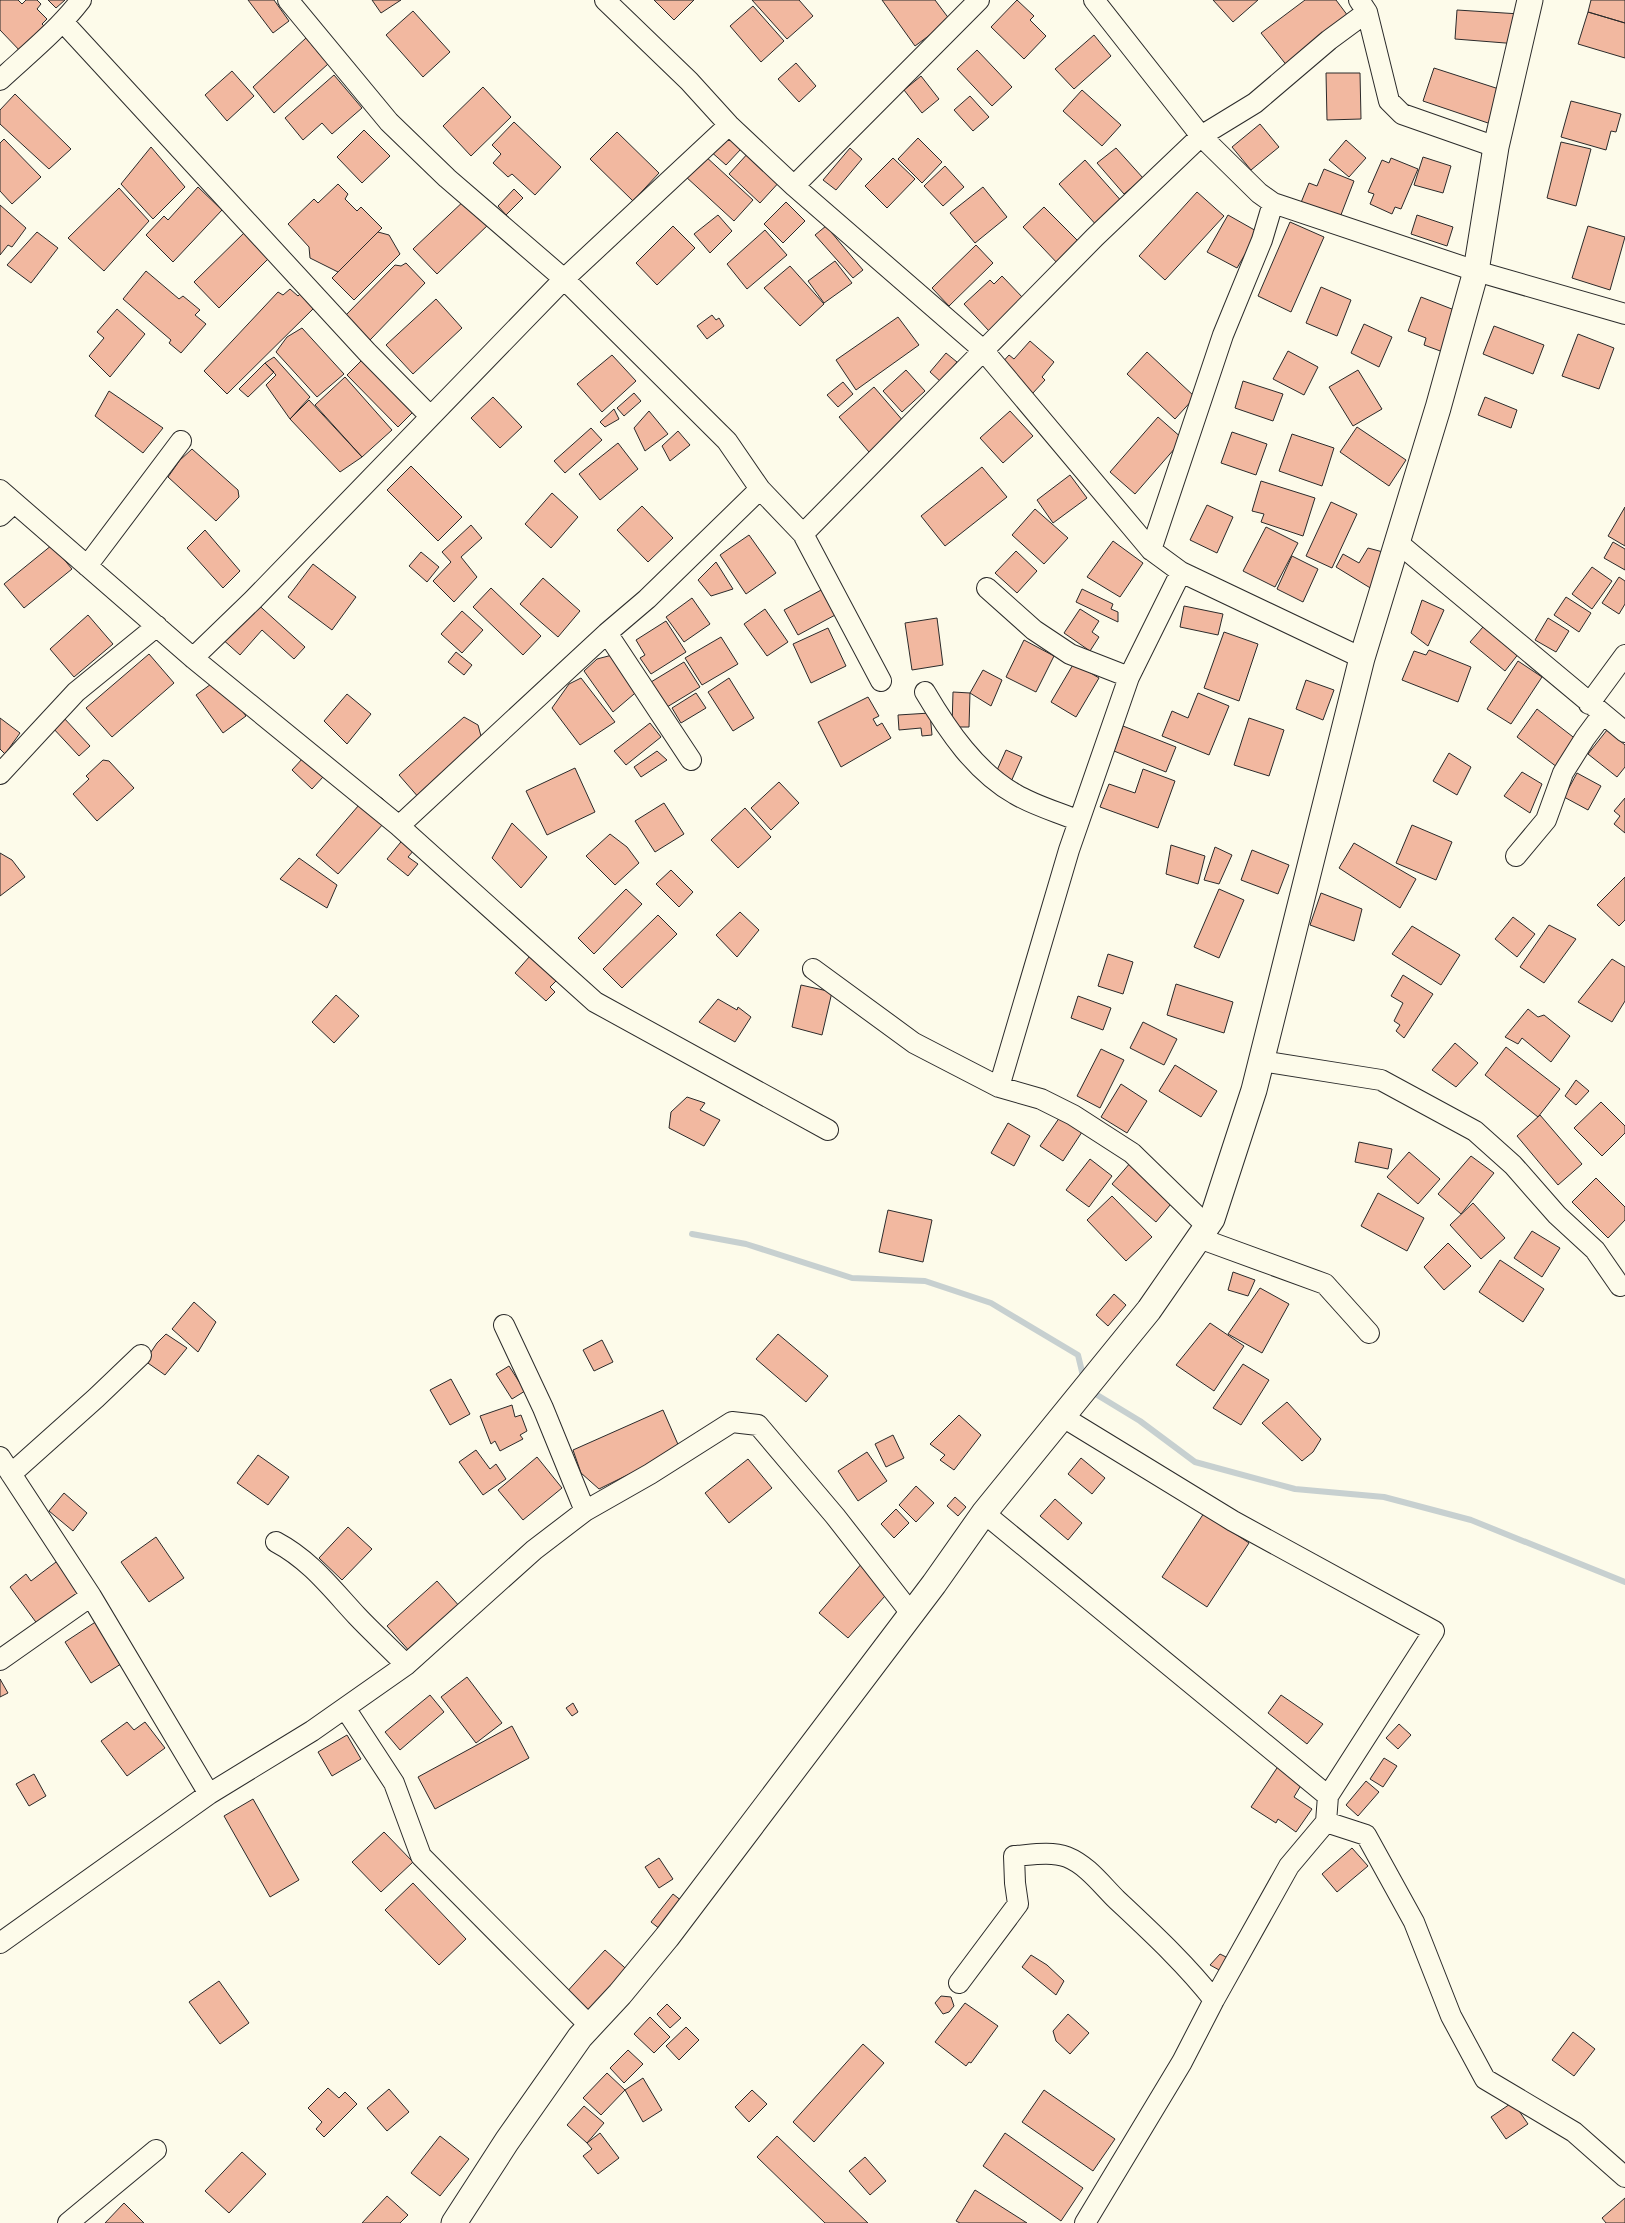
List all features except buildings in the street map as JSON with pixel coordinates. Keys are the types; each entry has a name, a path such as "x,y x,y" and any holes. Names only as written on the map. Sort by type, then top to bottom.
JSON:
{"street":[{"path":"0,80 42,40 64,23 81,0"},
{"path":"288,0 389,122 447,178 564,279 727,441 760,489 802,534 881,681"},
{"path":"605,0 689,81 729,125 794,186 982,350 1151,550 1181,572 1362,658"},
{"path":"794,186 978,0"},
{"path":"1094,0 1201,136 1258,193 1273,203 1476,272 1625,314"},
{"path":"580,2037 620,1994 667,1937 910,1612 934,1584 984,1514 1148,1310 1212,1219 1261,1061 1362,658 1398,542 1476,272 1496,147 1530,0"},
{"path":"802,534 1095,237 1201,136 1255,103 1329,40 1363,6 1389,101 1402,114 1496,147"},
{"path":"64,23 347,331 430,416"},
{"path":"193,658 252,600 564,279 729,125"},
{"path":"1151,550 1223,335 1262,240 1273,203"},
{"path":"87,566 181,442"},
{"path":"399,826 607,633 647,599 760,489"},
{"path":"5,503 87,566 193,658 399,826 595,1002 828,1130"},
{"path":"1398,542 1625,732"},
{"path":"999,1087 1079,821 1128,677 1181,572"},
{"path":"987,588 1034,630 1070,654 1128,677"},
{"path":"0,774 76,692 157,626"},
{"path":"607,633 691,760"},
{"path":"1516,856 1546,820 1564,773 1585,738 1596,709 1625,655"},
{"path":"925,692 940,717 984,772 1016,795 1079,821"},
{"path":"813,969 914,1043 999,1087 1041,1099 1072,1115 1132,1153 1203,1232 1326,1284 1369,1333"},
{"path":"1261,1061 1381,1080 1475,1131 1513,1166 1557,1215 1595,1250 1620,1286"},
{"path":"504,1325 543,1408 585,1511"},
{"path":"11,1474 141,1355"},
{"path":"1063,1417 1233,1521 1434,1631 1328,1796 1326,1822 1289,1866 1214,2000 1182,2062 1085,2223"},
{"path":"0,1943 209,1794 312,1731 406,1665 534,1550 585,1511 650,1474 732,1422 758,1425 835,1516 910,1612"},
{"path":"0,1457 92,1596 209,1794"},
{"path":"984,1514 1328,1796"},
{"path":"276,1542 295,1552 327,1581 357,1616 406,1665"},
{"path":"0,1660 92,1596"},
{"path":"345,1708 394,1783 421,1856 588,2024 507,2141 454,2223"},
{"path":"1326,1822 1366,1835 1414,1922 1451,2016 1485,2079 1574,2132 1625,2177"},
{"path":"959,1983 1018,1904 1014,1856 1050,1854 1067,1857 1088,1870 1155,1935 1198,1980 1214,2000"},
{"path":"68,2223 156,2150"}],"waterway":[{"path":"692,1234 746,1244 852,1278 925,1281 991,1303 1078,1355 1084,1380"},
{"path":"1089,1390 1140,1421 1195,1462 1295,1489 1384,1497 1471,1520 1625,1582"}]}
